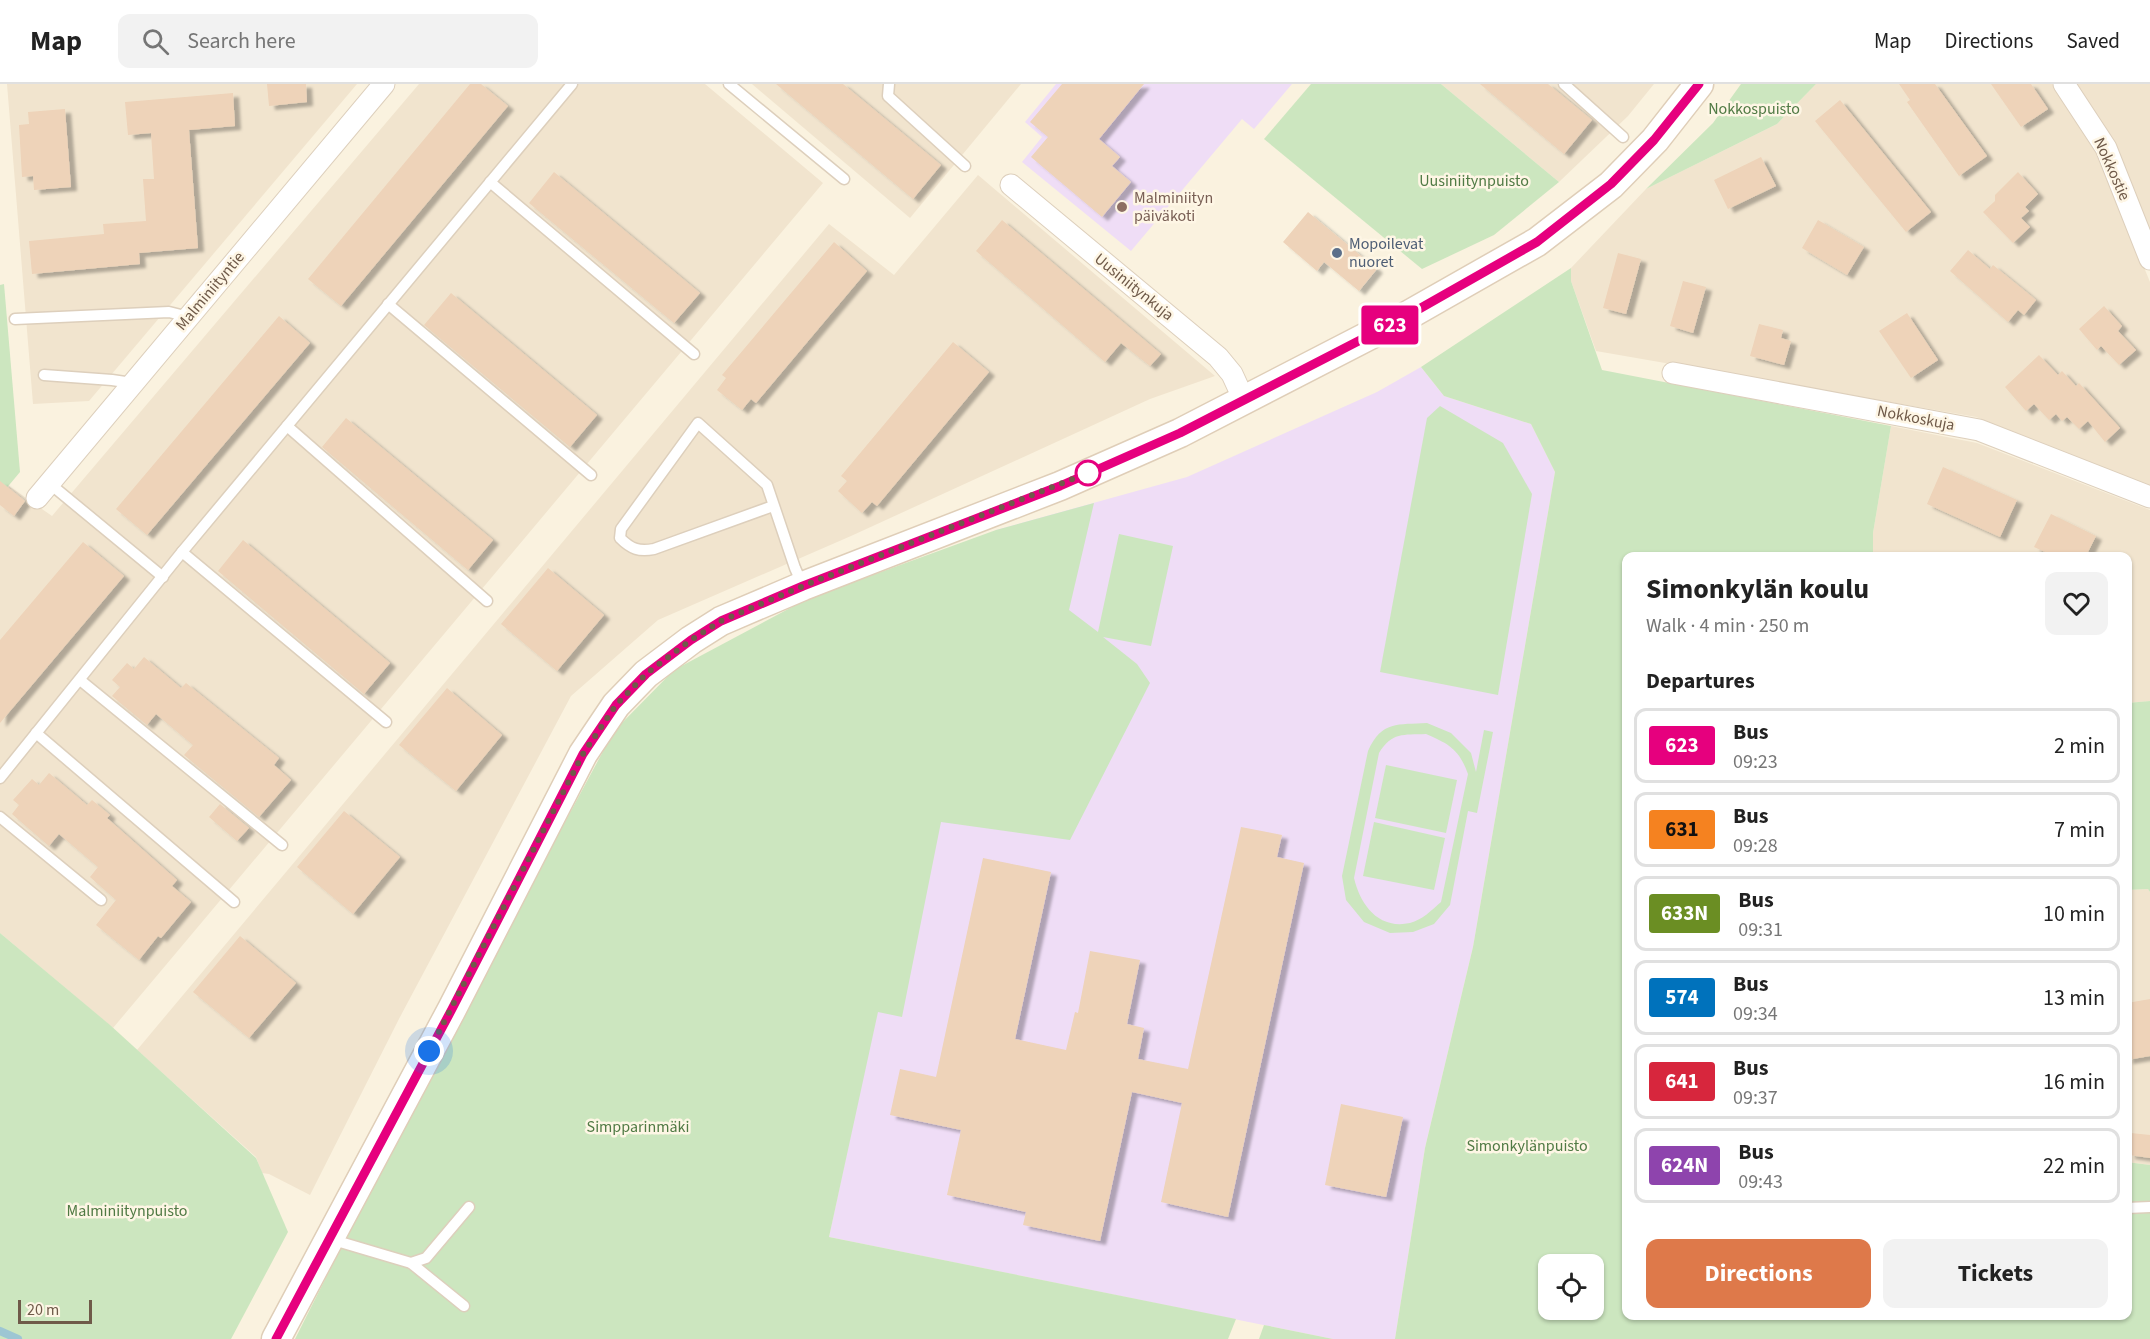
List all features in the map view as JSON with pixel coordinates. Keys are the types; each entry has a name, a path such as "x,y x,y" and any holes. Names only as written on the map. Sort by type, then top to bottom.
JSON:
{"main road":[{"path":"276,1339 452,1009 578,764 602,723 630,689 646,674 721,621 803,586 1060,486 1180,433 1405,317 1537,242 1611,184 1654,140 1699,84"}],"street":[{"name":"Nokkostie","path":"2064,84 2106,148 2150,259"},
{"name":"Malminiityntie","path":"43,490 377,88"},
{"name":"Uusiniitynkuja","path":"1011,185 1218,357 1232,374 1244,400"},
{"name":"Nokkoskuja","path":"1673,373 1979,430 2150,497"}],"lane":[{"path":"0,778 182,552 572,84"},
{"path":"729,84 843,179"},
{"path":"889,84 888,96 965,166"},
{"path":"1564,84 1623,137"},
{"path":"490,182 694,354"},
{"path":"388,304 591,476"},
{"path":"15,319 169,312 189,317"},
{"path":"44,375 132,383"},
{"path":"773,506 640,552 620,538 621,529 698,423 767,485 803,586"},
{"path":"287,426 487,601"},
{"path":"43,490 163,577"},
{"path":"182,552 386,722"},
{"path":"80,680 282,845"},
{"path":"36,733 234,902"},
{"path":"0,817 100,900"},
{"path":"411,1263 426,1258 469,1207"},
{"path":"2132,1208 2150,1207"},
{"path":"329,1238 411,1263 464,1306"}],"shaded area":[{"path":"7,84 357,84 89,401 33,404"},
{"path":"419,84 705,84 823,183 113,1028 0,933 0,496 9,486 52,516"},
{"path":"752,84 1021,84 910,218"},
{"name":"Malminiityn päiväkoti","path":"1056,84 1292,84 1254,129 1242,119 1131,251 1022,162 1042,137 1025,122"},
{"path":"1441,84 1654,84 1628,116 1559,182"},
{"path":"1816,84 2052,84 2097,152 2150,282 2150,487 1976,417 1596,351 1571,281 1571,268 1646,189 1777,124"},
{"path":"2074,84 2150,84 2150,233"},
{"path":"978,175 1215,376 1150,399 851,536 658,620 571,696 400,1017 310,1195 269,1174 262,1173 256,1157 137,1050 829,224 894,275"},
{"path":"1421,367 1444,396 1531,424 1555,472 1473,947 1425,1148 1395,1339 1333,1339 829,1237 873,1030 996,530 1187,477 1377,392"},
{"path":"1891,426 1977,443 2150,510 2150,701 2132,703 2132,552 1873,552 1873,533"},
{"path":"2148,889 2150,892 2150,1165 2132,1163 2132,890"}],"green space":[{"name":"Uusiniitynpuisto","path":"1311,84 1441,84 1559,182 1494,235 1422,269 1264,139"},
{"name":"Nokkospuisto","path":"1741,84 1816,84 1777,124 1646,189 1713,123"},
{"name":"Simonkylänpuisto","path":"1571,268 1571,281 1602,370 1891,426 1873,533 1873,552 1622,552 1622,1320 2132,1320 2132,1163 2150,1165 2150,1339 1395,1339 1425,1148 1473,947 1555,472 1531,424 1444,396 1421,367"},
{"path":"4,284 20,472 0,496 0,285"},
{"path":"1440,406 1503,443 1532,494 1498,695 1380,672 1427,418"},
{"name":"Simpparinmäki","path":"1094,503 1069,610 1098,632 1119,534 1173,546 1151,646 1103,637 1137,664 1150,683 1070,840 941,822 902,1017 878,1012 829,1237 1236,1319 1228,1339 295,1339 419,1093 614,731 674,670 807,599 996,530"},
{"path":"2150,701 2150,892 2148,889 2132,890 2132,703"},
{"path":"1427,723 1451,733 1471,753 1476,772 1484,730 1493,732 1477,813 1468,811 1450,905 1434,924 1413,932 1390,933 1364,922 1346,900 1342,876 1368,751 1373,741 1385,729 1392,726","holes":["1411,734 1426,734 1452,748 1461,759 1468,774 1441,902 1414,922 1389,923 1380,919 1366,906 1354,878 1379,753 1394,738"]},
{"path":"1386,765 1457,780 1446,833 1375,818"},
{"path":"1374,822 1445,838 1434,890 1363,876"},
{"name":"Malminiitynpuisto","path":"0,933 110,1025 256,1158 288,1232 231,1339 0,1339"},
{"path":"1264,1325 1333,1339 1259,1339"}],"building":[{"path":"267,84 306,84 307,102 269,106"},
{"path":"470,84 481,84 508,106 341,306 308,279"},
{"path":"776,84 843,84 941,165 913,199"},
{"path":"1062,84 1144,84 1099,139 1120,157 1112,166 1131,182 1102,217 1031,157 1048,137 1030,122"},
{"path":"1480,84 1548,84 1592,120 1564,154"},
{"path":"1899,84 1935,84 1987,156 1959,176 1907,102 1910,100"},
{"path":"1991,84 2031,84 2048,109 2021,127"},
{"path":"233,93 235,126 189,130 198,248 139,253 140,264 32,274 29,241 104,234 103,224 146,221 143,179 154,179 151,133 128,135 125,102"},
{"path":"1840,100 1931,212 1906,232 1815,121"},
{"path":"65,109 71,187 34,190 33,176 22,177 19,125 29,124 28,112"},
{"path":"1761,157 1776,186 1728,209 1714,180"},
{"path":"554,172 700,293 674,323 529,203"},
{"path":"2018,172 2038,194 2025,207 2029,211 2021,218 2030,227 2013,243 1983,212 1995,201 1995,195"},
{"path":"1308,212 1377,269 1359,291 1324,262 1317,271 1283,242"},
{"path":"1002,220 1161,354 1150,366 1121,343 1105,362 976,251"},
{"path":"1818,220 1864,247 1847,275 1802,248"},
{"path":"834,242 867,271 756,403 751,399 742,410 717,390 726,378 722,375"},
{"path":"1968,250 1990,269 1993,265 2036,300 2024,315 2018,310 2008,322 1950,271"},
{"path":"1618,253 1641,259 1626,314 1603,308"},
{"path":"1683,281 1706,287 1693,333 1670,326"},
{"path":"451,293 597,415 570,447 424,325"},
{"path":"2104,306 2122,326 2118,331 2136,350 2119,365 2101,346 2097,350 2079,329"},
{"path":"1907,313 1938,360 1911,378 1879,331"},
{"path":"279,316 310,343 147,535 116,509"},
{"path":"1759,324 1783,330 1781,338 1791,341 1784,365 1750,356"},
{"path":"953,342 989,372 877,506 872,502 862,513 838,491 847,481 841,476"},
{"path":"2039,355 2058,375 2062,371 2076,386 2079,383 2120,428 2105,442 2088,421 2079,429 2067,417 2062,421 2056,414 2049,420 2034,404 2026,411 2005,387"},
{"path":"346,418 493,540 468,570 322,447"},
{"path":"1943,467 2017,500 2000,537 1927,504"},
{"path":"0,481 25,501 14,516 0,505"},
{"path":"2051,514 2096,536 2088,552 2045,552 2034,547"},
{"path":"243,540 390,663 364,694 218,571"},
{"path":"83,542 124,576 0,723 0,640"},
{"path":"548,568 604,615 557,671 501,624"},
{"path":"144,657 181,688 186,683 279,758 274,765 291,780 259,817 184,755 193,745 156,714 147,725 112,696 120,687 112,680 127,663 134,669"},
{"path":"447,688 502,735 456,791 399,745"},
{"path":"49,773 87,805 92,800 110,815 107,818 177,880 172,886 191,902 161,938 158,936 139,960 96,925 116,900 90,877 98,867 59,834 49,846 12,814 19,805 13,800 32,779 39,785"},
{"path":"220,804 249,828 237,841 209,817"},
{"path":"344,811 400,857 353,914 297,867"},
{"path":"1241,827 1282,835 1277,857 1304,863 1228,1217 1161,1202 1182,1103 1132,1092 1100,1241 1023,1225 1026,1212 947,1195 961,1130 890,1115 900,1069 936,1077 983,858 1051,872 1015,1039 1066,1050 1075,1012 1078,1013 1090,951 1140,960 1127,1024 1144,1028 1138,1059 1188,1069"},
{"path":"240,936 296,983 249,1038 193,992"},
{"path":"2150,999 2150,1056 2132,1059 2132,1002"},
{"path":"1341,1104 1403,1117 1386,1197 1325,1185"},
{"path":"2132,1133 2150,1135 2150,1158 2132,1155"}],"waterway":[{"path":"0,1331 18,1339"}],"bus line":[{"name":"623","path":"276,1339 452,1009 583,754 616,705 646,674 665,658 721,621 803,586 1060,486 1180,433 1405,317 1537,242 1611,184 1654,140 1699,84"}],"place":[{"name":"Malminiityn päiväkoti","path":"1122,207"},
{"name":"Mopoilevat nuoret","path":"1337,253"}],"route":[{"path":"429,1051 583,754 616,705 646,674 665,658 721,621 1088,473"}]}
